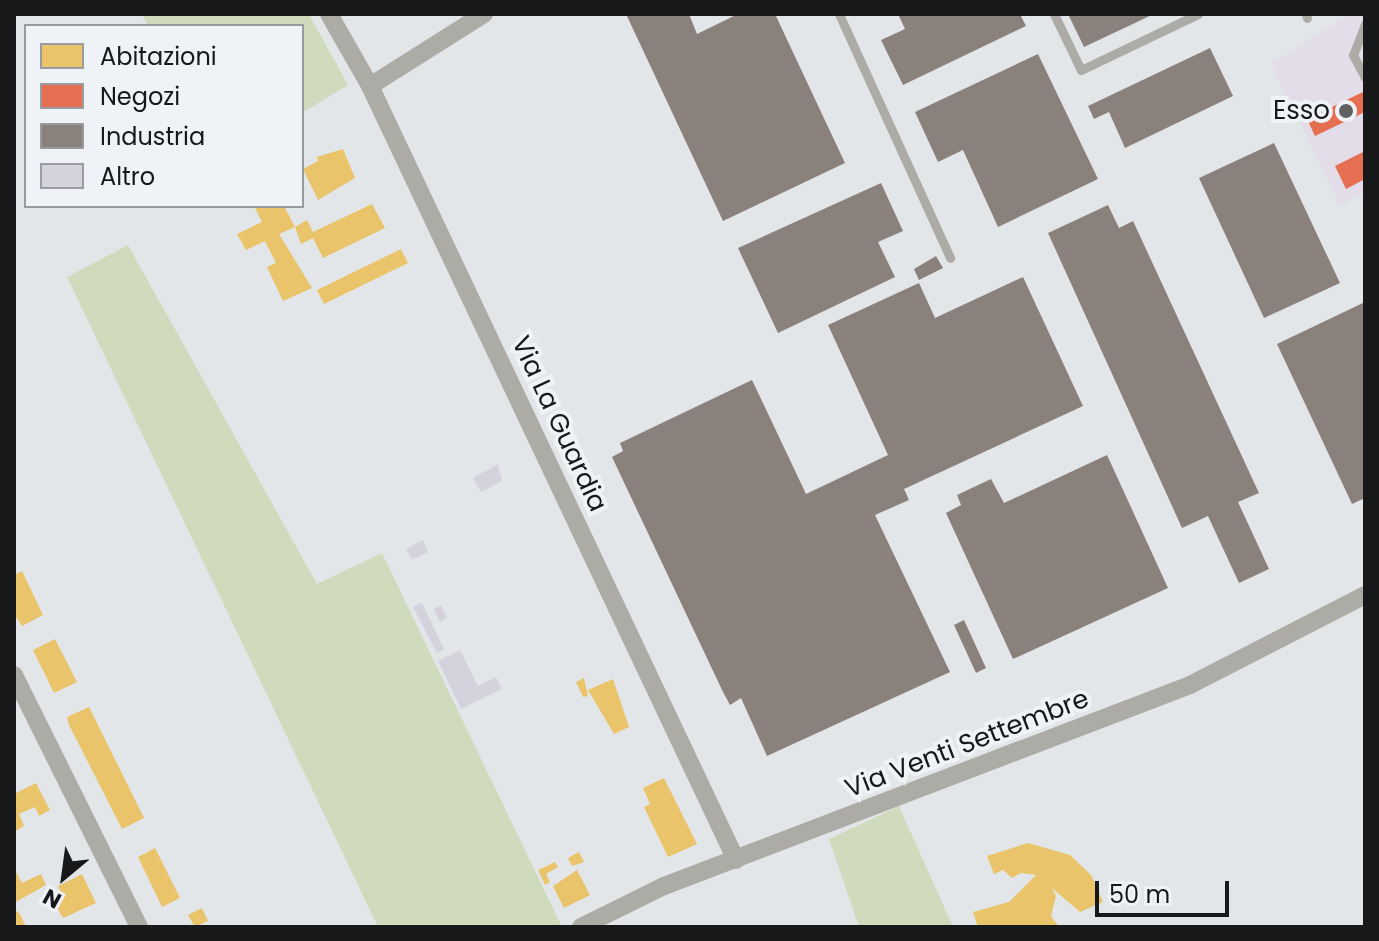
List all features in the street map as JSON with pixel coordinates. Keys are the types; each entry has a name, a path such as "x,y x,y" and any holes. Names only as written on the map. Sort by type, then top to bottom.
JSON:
{"street":[{"name":"Via La Guardia","path":"329,14 370,86 736,860"},
{"path":"370,86 484,14"},
{"name":"Via Venti Settembre","path":"581,927 664,886 1190,685 1365,595"},
{"path":"14,675 139,927"}],"lane":[{"path":"839,14 950,258"},
{"path":"1054,14 1081,70 1198,14"},
{"path":"1365,24 1353,55 1365,78"}],"shaded area":[{"path":"1350,14 1365,14 1365,193 1340,205 1271,64"}],"green space":[{"path":"142,14 309,14 348,85 304,112 304,24 147,24"},
{"path":"128,245 317,584 382,553 562,927 378,927 67,277"},
{"path":"899,806 953,927 859,927 829,839"}],"building: Abitazioni":[{"path":"343,149 355,178 318,200 304,171 318,161 317,157"},
{"path":"372,204 385,228 323,258 313,238 301,244 295,227 307,220 313,232"},
{"path":"255,208 285,208 295,227 279,234 312,288 283,301 267,267 276,263 265,241 246,250 237,234 262,222"},
{"path":"401,249 408,263 324,304 317,290"},
{"path":"22,571 43,615 22,626 14,614 14,575"},
{"path":"55,639 77,682 54,693 33,650"},
{"path":"584,678 588,696 583,697 576,682"},
{"path":"613,679 629,727 614,734 588,690"},
{"path":"89,707 144,818 122,829 69,725 67,717"},
{"path":"664,778 697,844 668,857 644,807 650,804 643,788"},
{"path":"36,783 50,810 39,816 35,807 19,814 24,826 14,832 14,794"},
{"path":"1028,843 1070,855 1091,875 1103,902 1080,912 1052,888 1056,896 1051,916 1059,927 978,927 973,912 1009,902 1036,875 1021,873 1012,878 1003,870 994,874 987,856"},
{"path":"155,848 180,898 162,907 138,857"},
{"path":"579,852 584,862 572,866 568,858"},
{"path":"555,862 558,867 546,874 550,882 545,885 538,870"},
{"path":"14,868 22,883 41,874 46,885 14,903"},
{"path":"577,870 590,895 564,908 553,886"},
{"path":"82,874 96,903 63,918 54,902 63,897 58,886"},
{"path":"202,908 208,921 195,927 188,915"},
{"path":"14,909 20,914 26,927 14,927"}],"building: Negozi":[{"path":"1365,91 1365,112 1315,136 1307,119"},
{"path":"1365,151 1365,179 1346,189 1335,166"}],"building: Industria":[{"path":"626,14 689,14 697,34 738,14 775,14 845,163 723,221"},
{"path":"898,14 1020,14 1026,26 903,85 881,40 905,29"},
{"path":"1068,14 1154,14 1084,47"},
{"path":"1210,48 1233,96 1125,148 1109,112 1094,119 1088,106"},
{"path":"1038,54 1098,179 998,227 963,150 938,162 915,112"},
{"path":"1274,143 1340,283 1264,318 1199,178"},
{"path":"881,183 903,231 878,242 895,277 778,333 738,248"},
{"path":"1108,205 1119,228 1133,221 1259,493 1238,502 1269,569 1239,583 1208,516 1182,528 1048,233"},
{"path":"936,256 943,268 919,280 914,269"},
{"path":"1023,277 1083,406 904,489 909,500 875,515 950,672 767,756 741,698 730,705 723,692 612,457 623,451 620,443 752,380 806,494 888,455 828,325 919,283 935,318"},
{"path":"1365,302 1365,498 1352,504 1277,344"},
{"path":"1107,455 1168,588 1013,659 946,513 961,505 957,495 991,479 1004,503"},
{"path":"964,620 986,668 976,673 954,625"}],"building: Altro":[{"path":"498,464 502,481 481,492 473,478"},
{"path":"423,540 428,552 412,560 406,549"},
{"path":"422,603 444,649 437,653 413,607"},
{"path":"441,605 447,618 440,622 434,609"},
{"path":"460,650 478,686 496,677 502,689 461,709 438,661"}],"place":[{"name":"Esso","path":"1346,111"}]}
